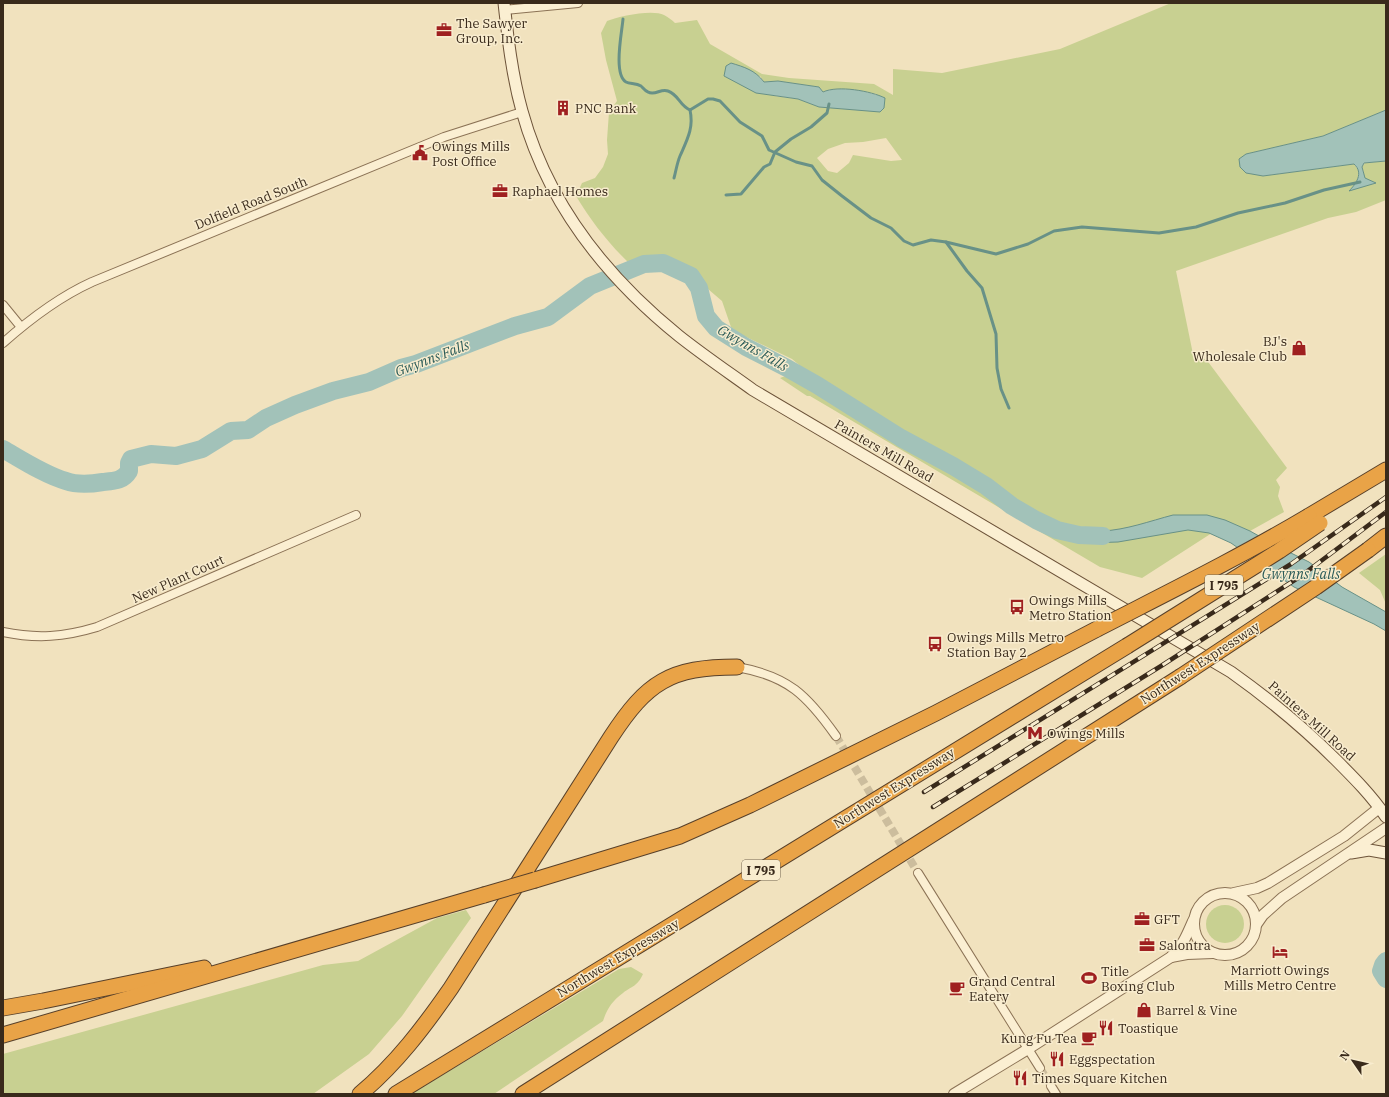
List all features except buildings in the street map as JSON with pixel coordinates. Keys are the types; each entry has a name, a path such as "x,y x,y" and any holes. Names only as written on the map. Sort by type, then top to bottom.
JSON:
{"highway":[{"path":"3,1035 536,880 680,836 750,805 936,713 1269,540 1315,520 1386,470"},
{"name":"Northwest Expressway","path":"396,1094 1127,646 1278,551 1315,520 1386,473"},
{"name":"Northwest Expressway","path":"523,1094 1180,677 1316,587 1386,536"},
{"path":"360,1094 389,1067 410,1044 431,1017 625,715 638,700 650,689 663,680 674,675 691,670 711,667 737,667"},
{"path":"3,1008 305,947"}],"main road":[{"name":"Painters Mill Road","path":"504,6 514,77 522,112 533,145 560,202 578,230 600,259 631,293 679,336 753,390 1231,672 1299,724 1350,774 1386,817"},
{"path":"1351,853 1369,850 1386,853"}],"street":[{"path":"504,6 578,3"},
{"name":"Dolfield Road South","path":"3,343 21,327 76,289 444,137 522,112"},
{"path":"3,305 21,327"},
{"name":"New Plant Court","path":"3,632 39,637 77,633 98,627 356,515"},
{"path":"737,667 756,670 786,682 813,706 836,736"},
{"path":"954,1094 1028,1049 1171,957 1186,939 1199,906 1210,896 1221,892 1234,893 1257,888 1268,883 1344,836 1379,808"},
{"path":"1256,925 1263,915 1282,898 1386,828"},
{"path":"918,873 1040,1068"},
{"path":"1171,957 1187,954 1213,953 1228,955 1238,952 1246,946 1253,938 1256,925 1255,915 1250,905 1243,898 1234,893"},
{"path":"1193,921 1194,932 1199,942 1207,950 1213,953"},
{"path":"1051,1086 1056,1094"}],"green space":[{"path":"1171,3 1386,3 1386,110 1323,136 1246,154 1263,176 1354,164 1359,171 1358,178 1364,173 1362,167 1365,163 1386,161 1386,200 1356,212 1328,218 1176,271 1194,359 1206,359 1287,468 1276,480 1280,487 1278,496 1284,512 1250,531 1229,522 1142,578 1100,567 810,396 807,396 780,378 804,369 792,359 742,335 731,327 722,301 680,265 668,259 630,264 601,232 576,196 582,183 595,178 603,167 608,154 607,140 609,112 617,101 606,60 601,33 607,21 612,19 627,15 659,13 675,23 697,20 710,44 762,74 789,78 874,84 893,95 893,69 942,73 1060,49","holes":["724,76 760,76 764,82 778,81 819,87 823,92 843,89 877,94 848,109 819,107 798,99 775,96 738,83","886,138 902,160 891,161 853,155 849,163 837,173 828,171 817,158 828,149 845,143"]},
{"path":"1386,554 1386,604 1380,590 1359,573"},
{"path":"1221,905 1229,905 1239,910 1243,917 1243,931 1239,938 1229,943 1221,943 1211,938 1209,935 1206,928 1206,920 1211,910 1214,908"},
{"path":"466,910 471,918 402,1016 369,1054 313,1094 3,1094 3,1054 323,965 358,961 437,918"},
{"path":"631,967 643,974 641,978 637,984 626,990 613,1002 603,1021 494,1094 411,1094 619,969"}],"water":[{"path":"731,63 753,72 764,82 778,81 819,87 823,92 829,90 846,89 879,95 885,98 884,108 880,112 819,107 798,99 756,93 724,76 726,66"},
{"path":"1386,110 1386,161 1364,163 1362,167 1365,178 1376,183 1349,191 1359,175 1357,167 1354,164 1263,176 1246,173 1240,167 1239,159 1246,154 1323,136"},
{"name":"Gwynns Falls","path":"1173,515 1207,515 1225,520 1250,531 1309,562 1342,587 1386,612 1386,631 1294,587 1231,543 1209,533 1188,530 1118,542 1087,543 1081,540 1079,535 1087,531 1111,530 1129,527"}],"waterway":[{"path":"623,19 619,62 622,78 626,82 639,85 651,93 656,93 663,90 668,91 675,95 683,105 690,110 708,99 720,101 740,122 762,136 769,150 796,162 812,166 822,180 842,196 871,218 891,228 904,241 913,245 931,240 946,242 996,254 1028,244 1054,231 1082,227 1159,233 1196,227 1238,213 1285,203 1324,190 1360,182"},
{"path":"726,195 741,194 764,167 770,164 775,152 791,139 811,127 827,113 829,104"},
{"path":"674,178 690,128 690,110"},
{"path":"946,242 967,271 982,288 996,334 997,368 1001,389 1009,408"},
{"name":"Gwynns Falls","path":"3,449 42,471 70,482 89,484 118,480 124,477 129,471 129,463 131,459 151,454 176,456 202,449 231,431 248,430 266,418 295,405 333,391 369,382 401,368 416,364 515,326 548,317 590,286 644,264 663,263 691,276 699,288 706,316 716,328 746,347 817,385 901,438 953,466 986,486 1012,506 1036,520 1057,530 1079,535 1103,536"},
{"path":"1386,961 1381,971 1386,979"}],"tunnel":[{"path":"836,736 918,873"},
{"path":"1040,1068 1051,1086"}],"railway":[{"path":"924,792 1291,564 1386,497"},
{"path":"933,807 1161,666 1301,576 1386,512"}],"place":[{"name":"The Sawyer Group, Inc.","path":"444,30"},
{"name":"PNC Bank","path":"563,108"},
{"name":"Owings Mills Post Office","path":"420,153"},
{"name":"Raphael Homes","path":"500,191"},
{"name":"BJ's Wholesale Club","path":"1299,348"},
{"name":"Owings Mills Metro Station","path":"1017,607"},
{"name":"Owings Mills Metro Station Bay 2","path":"935,644"},
{"name":"Owings Mills","path":"1035,733"},
{"name":"GFT","path":"1142,919"},
{"name":"Salontra","path":"1147,945"},
{"name":"Marriott Owings Mills Metro Centre","path":"1280,952"},
{"name":"Title Boxing Club","path":"1089,978"},
{"name":"Grand Central Eatery","path":"957,988"},
{"name":"Barrel & Vine","path":"1144,1010"},
{"name":"Toastique","path":"1106,1028"},
{"name":"Kung Fu Tea","path":"1089,1038"},
{"name":"Eggspectation","path":"1057,1059"},
{"name":"Times Square Kitchen","path":"1020,1078"}]}
